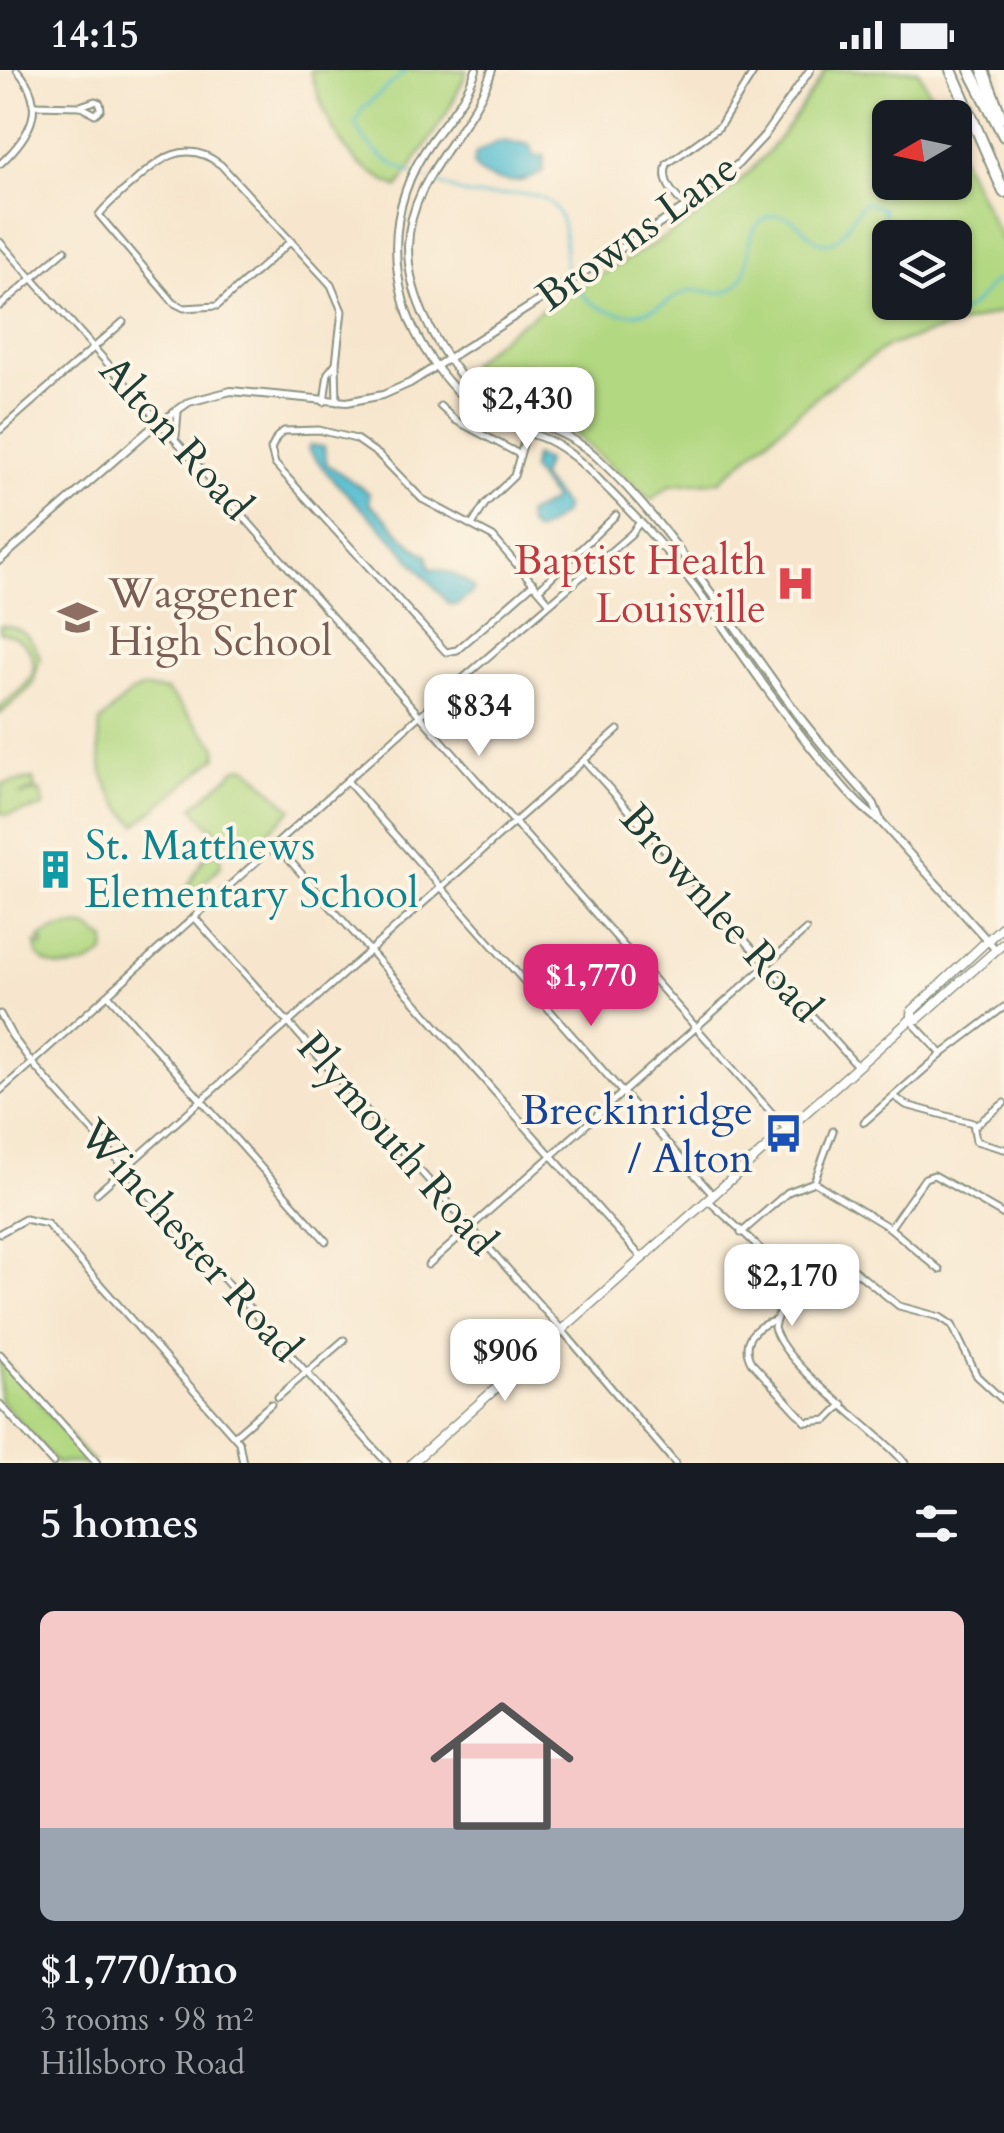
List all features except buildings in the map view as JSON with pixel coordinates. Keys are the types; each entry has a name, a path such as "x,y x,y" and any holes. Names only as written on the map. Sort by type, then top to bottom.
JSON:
{"highway":[{"path":"951,70 1004,192"},
{"path":"970,70 1004,136"},
{"path":"984,70 1004,128"}],"main road":[{"path":"412,1463 911,1019 912,1011 1004,924"},
{"path":"911,1019 918,1019 1004,943"}],"street":[{"path":"0,164 28,134 34,105 17,70"},
{"path":"476,70 464,98 418,164 407,187 396,230 396,265 407,312 438,366 472,405 495,420 549,441 578,460 640,522 681,568 793,726 996,950"},
{"path":"492,70 475,109 420,194 409,236 411,275 420,309 449,359 477,392 588,450 640,506 688,563 791,706 874,804 880,820"},
{"path":"686,206 668,186 666,164 718,127 755,70"},
{"name":"Browns Lane","path":"179,408 231,391 324,402 383,395 438,366 686,206 738,164 764,136 810,70"},
{"path":"34,105 80,106"},
{"path":"291,240 217,306 184,308 174,303 100,215 165,158 188,152 208,154 291,240 332,285 339,299 342,325 336,363 337,402"},
{"name":"Alton Road","path":"0,242 787,1130"},
{"path":"0,306 65,250"},
{"path":"0,430 122,322"},
{"path":"324,402 328,373 336,363"},
{"path":"440,406 455,420 518,454"},
{"path":"0,560 179,408"},
{"path":"176,438 179,408"},
{"path":"472,525 485,504 514,476 530,421"},
{"path":"550,603 536,586 496,540 414,494 379,454 356,439 319,430 284,431 277,436 272,450 275,464 444,651 457,650 536,586 616,515"},
{"path":"0,1091 640,522"},
{"path":"97,1193 618,730"},
{"name":"Brownlee Road","path":"584,760 858,1067"},
{"path":"348,780 623,1092 742,1234 772,1263 786,1284"},
{"path":"275,845 642,1258"},
{"name":"Plymouth Road","path":"195,918 562,1330 675,1463"},
{"path":"428,1264 806,930"},
{"path":"108,995 326,1242"},
{"path":"864,1122 1004,1006"},
{"name":"Winchester Road","path":"0,1014 32,1063 387,1463"},
{"path":"911,1019 942,1054"},
{"path":"894,1096 901,1103 975,1126"},
{"path":"1004,1103 975,1126 973,1137 1004,1149"},
{"path":"742,1234 788,1192 814,1182 833,1131"},
{"path":"890,1228 925,1178 934,1175 1004,1215"},
{"path":"814,1182 890,1228 940,1270"},
{"path":"0,1233 15,1222 30,1218 46,1224 234,1436 244,1454 243,1463"},
{"path":"905,1463 784,1348 775,1334 775,1321 786,1284 825,1264 840,1262 850,1266 899,1306 932,1314 952,1325 977,1376 1004,1401"},
{"path":"775,1321 764,1324 749,1338 746,1351 751,1362 806,1422 827,1420 843,1404"},
{"path":"278,1398 344,1340"},
{"path":"0,1354 97,1463"},
{"path":"0,1404 53,1463"},
{"path":"234,1436 271,1404"}],"green space":[{"path":"310,70 467,70 444,116 398,188 363,167 344,147"},
{"path":"826,70 918,70 933,100 872,100 872,200 972,200 972,180 1004,245 1004,311 888,346 826,388 720,481 671,485 650,500 572,432 478,385 469,365 498,340 694,218 739,182 792,120"},
{"path":"0,625 26,634 40,658 32,686 0,714 0,707 30,679 33,662 22,642 0,632"},
{"path":"144,688 167,691 217,747 217,757 137,824 110,790 101,765 99,737 100,722 130,693"},
{"path":"247,767 292,809 265,832 241,841 218,832 193,807 238,768"},
{"path":"33,779 35,789 19,795 40,791 44,807 6,815 0,812 2,784"},
{"path":"213,852 220,854 221,866 180,906 176,905 205,857"},
{"path":"87,927 106,940 105,952 90,963 72,968 53,966 38,956 36,943 42,946 44,942 39,939 50,932"},
{"path":"0,1358 93,1463 56,1463 0,1400"}],"water":[{"path":"499,141 529,144 534,156 544,156 543,171 516,181 497,180 480,172 473,165 476,153"},
{"path":"310,445 324,447 327,464 369,493 369,504 427,555 430,569 455,575 474,591 457,605 449,604 393,539 333,480 308,449"},
{"path":"534,456 546,461 540,477 565,507 562,515 536,533 528,525 527,514 553,499 531,470"}],"waterway":[{"path":"407,70 362,109 355,125 384,159 425,178"},
{"path":"432,181 469,195 533,195 546,200 560,218 565,272 569,277"},
{"path":"573,283 601,308 624,313 648,311 688,291 721,292 733,288 744,275 756,226 775,215 786,216 811,236 828,243 840,236 864,202 882,208 885,220"},
{"path":"972,305 995,280 1004,280"}],"place":[{"name":"Baptist Health Louisville","path":"796,584"},
{"name":"Waggener High School","path":"78,617"},
{"name":"St. Matthews Elementary School","path":"55,869"},
{"name":"Breckinridge / Alton","path":"783,1134"}]}
